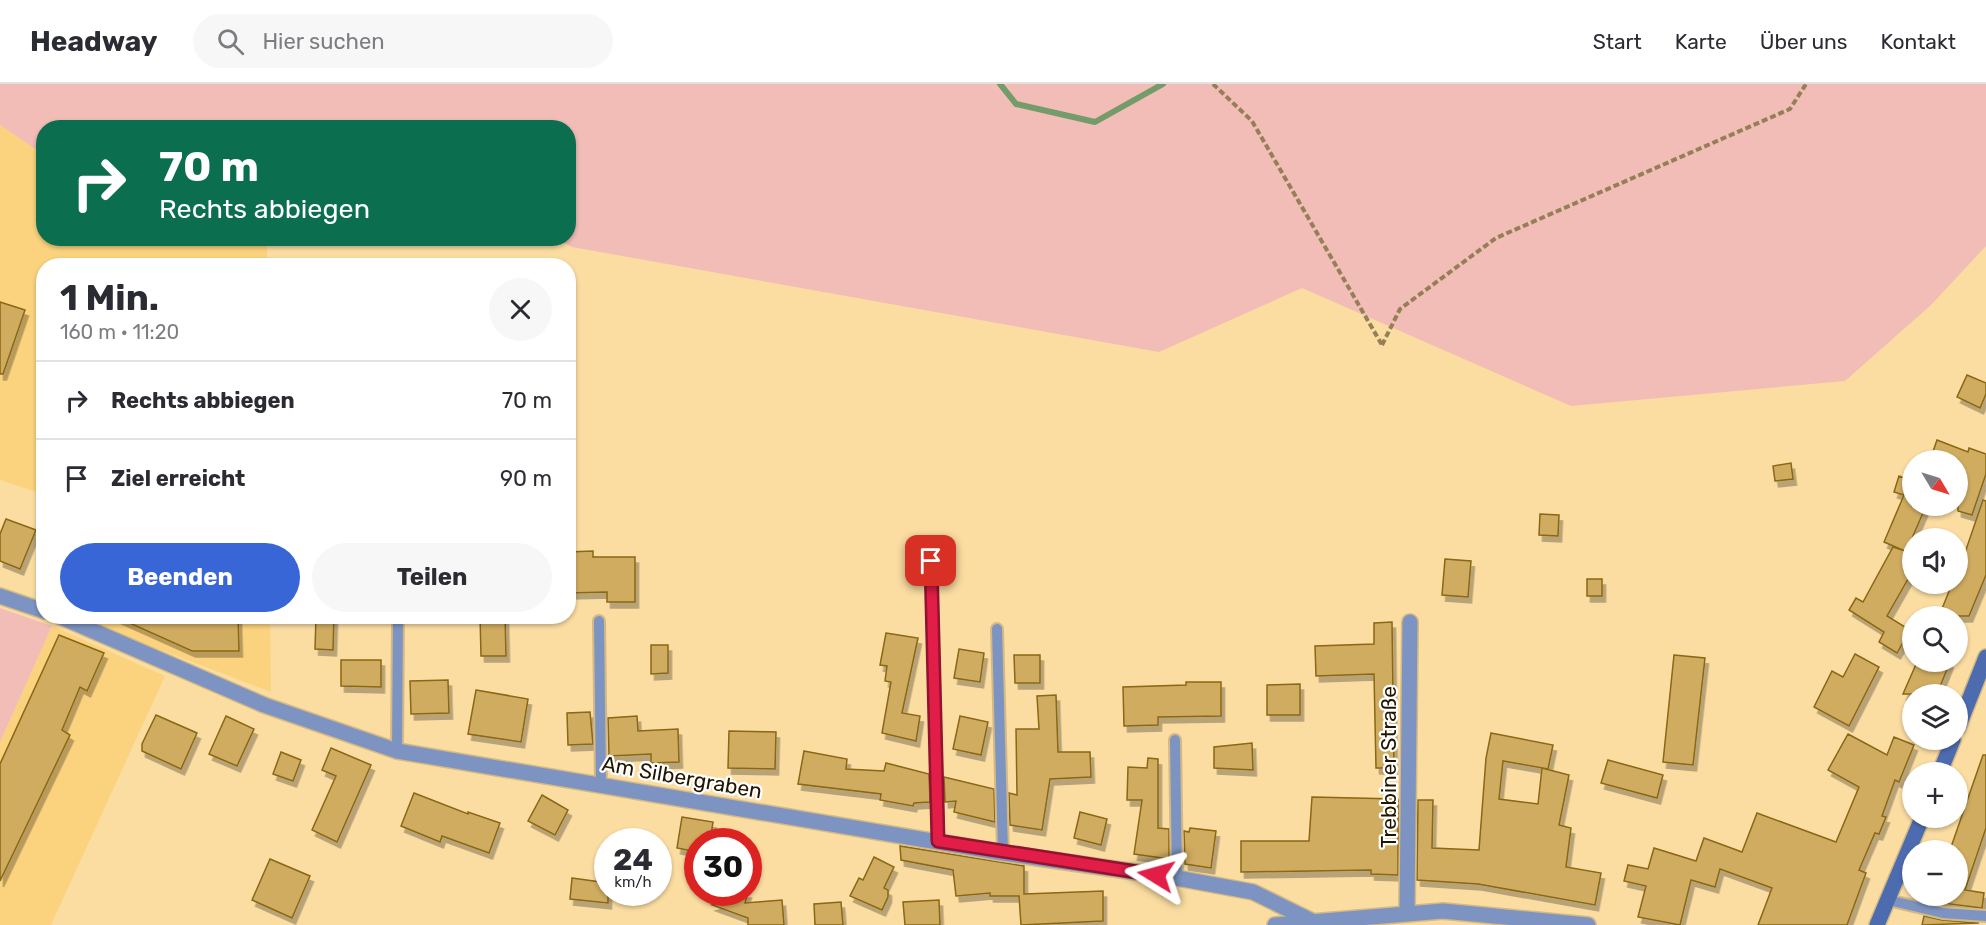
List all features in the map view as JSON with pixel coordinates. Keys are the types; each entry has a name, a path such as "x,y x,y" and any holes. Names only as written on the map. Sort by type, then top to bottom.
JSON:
{"street":[{"path":"0,596 36,608"},
{"name":"Trebbiner Straße","path":"1407,913 1410,622"},
{"name":"Am Silbergraben","path":"77,624 264,705 397,751 1003,853 1177,878 1253,892 1314,922"},
{"path":"1968,703 1986,657"},
{"path":"1877,925 1918,828"},
{"path":"1432,925 1443,911"},
{"path":"1275,925 1443,911 1588,925"}],"lane":[{"path":"931,561 938,841"},
{"path":"599,621 601,784"},
{"path":"397,751 399,624"},
{"path":"997,630 1003,853"},
{"path":"1175,740 1177,878"},
{"path":"1888,900 1943,913 1986,916"}],"path":[{"path":"1213,84 1252,121 1382,345 1400,309 1496,238 1790,109 1806,84"}],"shaded area":[{"path":"0,84 1986,84 1986,246 1931,305 1845,381 1571,406 1302,288 1159,352 572,247 570,246 576,246 576,120 36,120 36,150 0,125"},
{"path":"0,125 36,150 36,246 267,246 267,258 36,258 36,492 0,480"},
{"path":"0,608 36,620 36,624 52,626 0,742"},
{"path":"92,624 270,624 271,692"},
{"path":"52,626 165,676 51,925 0,925 0,742"}],"building":[{"path":"0,302 25,310 3,374 0,374"},
{"path":"1967,375 1986,383 1986,394 1980,408 1957,397"},
{"path":"1937,440 1963,450 1934,450"},
{"path":"1969,448 1986,454 1986,474 1972,515 1968,514"},
{"path":"1791,463 1793,479 1775,481 1773,466"},
{"path":"1899,476 1902,477 1902,494 1894,492"},
{"path":"1902,500 1902,516 1922,516 1916,528 1902,528 1902,550 1884,542"},
{"path":"1983,500 1986,501 1986,575 1969,616 1968,606 1943,606 1948,594 1968,594 1968,544"},
{"path":"1540,514 1559,515 1558,536 1539,535"},
{"path":"6,519 36,530 20,569 0,561 0,534"},
{"path":"1893,547 1902,550 1902,590 1887,616 1902,625 1902,644 1897,653 1879,642 1884,632 1849,610 1856,598 1863,602"},
{"path":"593,551 593,557 635,557 635,602 607,602 607,592 576,593 576,552"},
{"path":"1445,559 1471,561 1468,597 1442,595"},
{"path":"1587,579 1602,579 1602,596 1587,596"},
{"path":"1392,622 1394,768 1376,768 1374,674 1316,676 1315,646 1374,644 1374,623"},
{"path":"132,624 238,624 239,651 192,651"},
{"path":"316,624 334,624 333,650 315,649"},
{"path":"480,624 505,624 506,656 481,656"},
{"path":"886,633 918,638 902,713 920,716 916,741 882,733 891,682 885,681 887,666 880,665"},
{"path":"59,635 104,653 87,691 80,687 62,730 70,735 0,881 0,764"},
{"path":"651,645 668,645 668,673 651,674"},
{"path":"959,649 984,653 980,682 954,678"},
{"path":"1855,654 1879,667 1849,726 1814,707 1832,671 1843,677"},
{"path":"1014,655 1040,655 1040,683 1015,683"},
{"path":"1674,655 1705,658 1693,765 1663,762"},
{"path":"341,660 381,660 381,687 341,686"},
{"path":"1913,672 1946,672 1941,684 1907,684"},
{"path":"448,680 449,713 411,714 410,681"},
{"path":"1186,682 1221,682 1221,716 1158,717 1158,725 1124,726 1123,687 1186,685"},
{"path":"1300,684 1300,715 1267,715 1267,685"},
{"path":"476,690 528,699 521,742 468,734"},
{"path":"1056,695 1058,752 1090,752 1091,777 1050,779 1042,830 1010,825 1009,793 1017,795 1016,729 1039,729 1037,696"},
{"path":"590,712 593,744 568,745 567,713"},
{"path":"156,715 197,733 181,769 142,751 142,744"},
{"path":"226,716 254,729 237,766 209,754"},
{"path":"637,716 638,731 678,729 679,762 651,763 651,754 609,756 608,718"},
{"path":"960,716 988,722 981,755 953,749"},
{"path":"729,731 776,732 775,769 728,768"},
{"path":"1491,733 1553,745 1548,769 1503,761 1499,799 1538,804 1542,768 1569,775 1559,825 1571,828 1566,867 1601,873 1595,905 1478,884 1417,880 1418,800 1433,800 1432,848 1479,850 1486,758"},
{"path":"1848,734 1887,755 1894,737 1902,740 1902,750 1912,750 1907,762 1902,762 1902,775 1899,782 1895,780 1882,816 1886,817 1879,834 1875,833 1859,870 1866,873 1847,925 1758,925 1772,888 1720,869 1715,887 1691,880 1680,925 1638,917 1646,886 1624,881 1628,865 1648,869 1654,848 1696,861 1704,838 1742,852 1757,813 1836,842 1859,787 1828,770"},
{"path":"1252,743 1253,770 1214,768 1214,747"},
{"path":"331,748 371,765 337,842 312,830 336,776 322,770"},
{"path":"804,751 847,759 846,769 884,771 886,763 929,774 930,802 914,803 913,806 880,800 881,794 798,784"},
{"path":"281,752 301,760 293,781 273,774"},
{"path":"1983,755 1986,755 1986,828 1968,881 1968,840 1953,840 1958,828 1968,828 1968,798"},
{"path":"1148,758 1158,759 1158,828 1169,829 1169,859 1134,854 1142,800 1127,800 1128,767 1147,768"},
{"path":"1608,760 1663,775 1657,798 1601,783"},
{"path":"944,777 994,789 995,822 954,812 956,801 945,802"},
{"path":"414,793 468,814 468,812 500,823 489,853 442,836 440,842 401,826"},
{"path":"542,795 568,810 555,835 528,821"},
{"path":"1312,797 1398,799 1398,875 1371,874 1371,870 1241,872 1241,841 1309,841"},
{"path":"1080,812 1107,819 1101,845 1074,838"},
{"path":"682,817 713,822 712,828 684,828 684,849 677,848"},
{"path":"1190,828 1216,831 1211,868 1185,864 1184,831 1189,832"},
{"path":"900,846 1024,866 1024,894 1103,891 1103,921 1021,925 1019,896 990,896 990,893 956,896 953,870 901,860"},
{"path":"874,857 894,867 884,888 888,890 888,897 882,910 850,896 859,878 863,880"},
{"path":"270,859 310,876 292,918 252,900"},
{"path":"572,878 594,881 594,902 570,899"},
{"path":"1968,890 1984,893 1982,908 1966,906 1968,906"},
{"path":"782,900 784,925 748,925 748,918 715,906 762,906 762,902"},
{"path":"939,900 940,925 905,925 903,902"},
{"path":"841,902 843,925 815,925 814,904"},
{"path":"1924,916 1942,920 1979,923 1922,925"}],"waterway":[{"path":"1000,84 1016,104 1095,122 1163,84"}],"route":[{"path":"931,561 938,841 1003,853 1156,875"}]}
